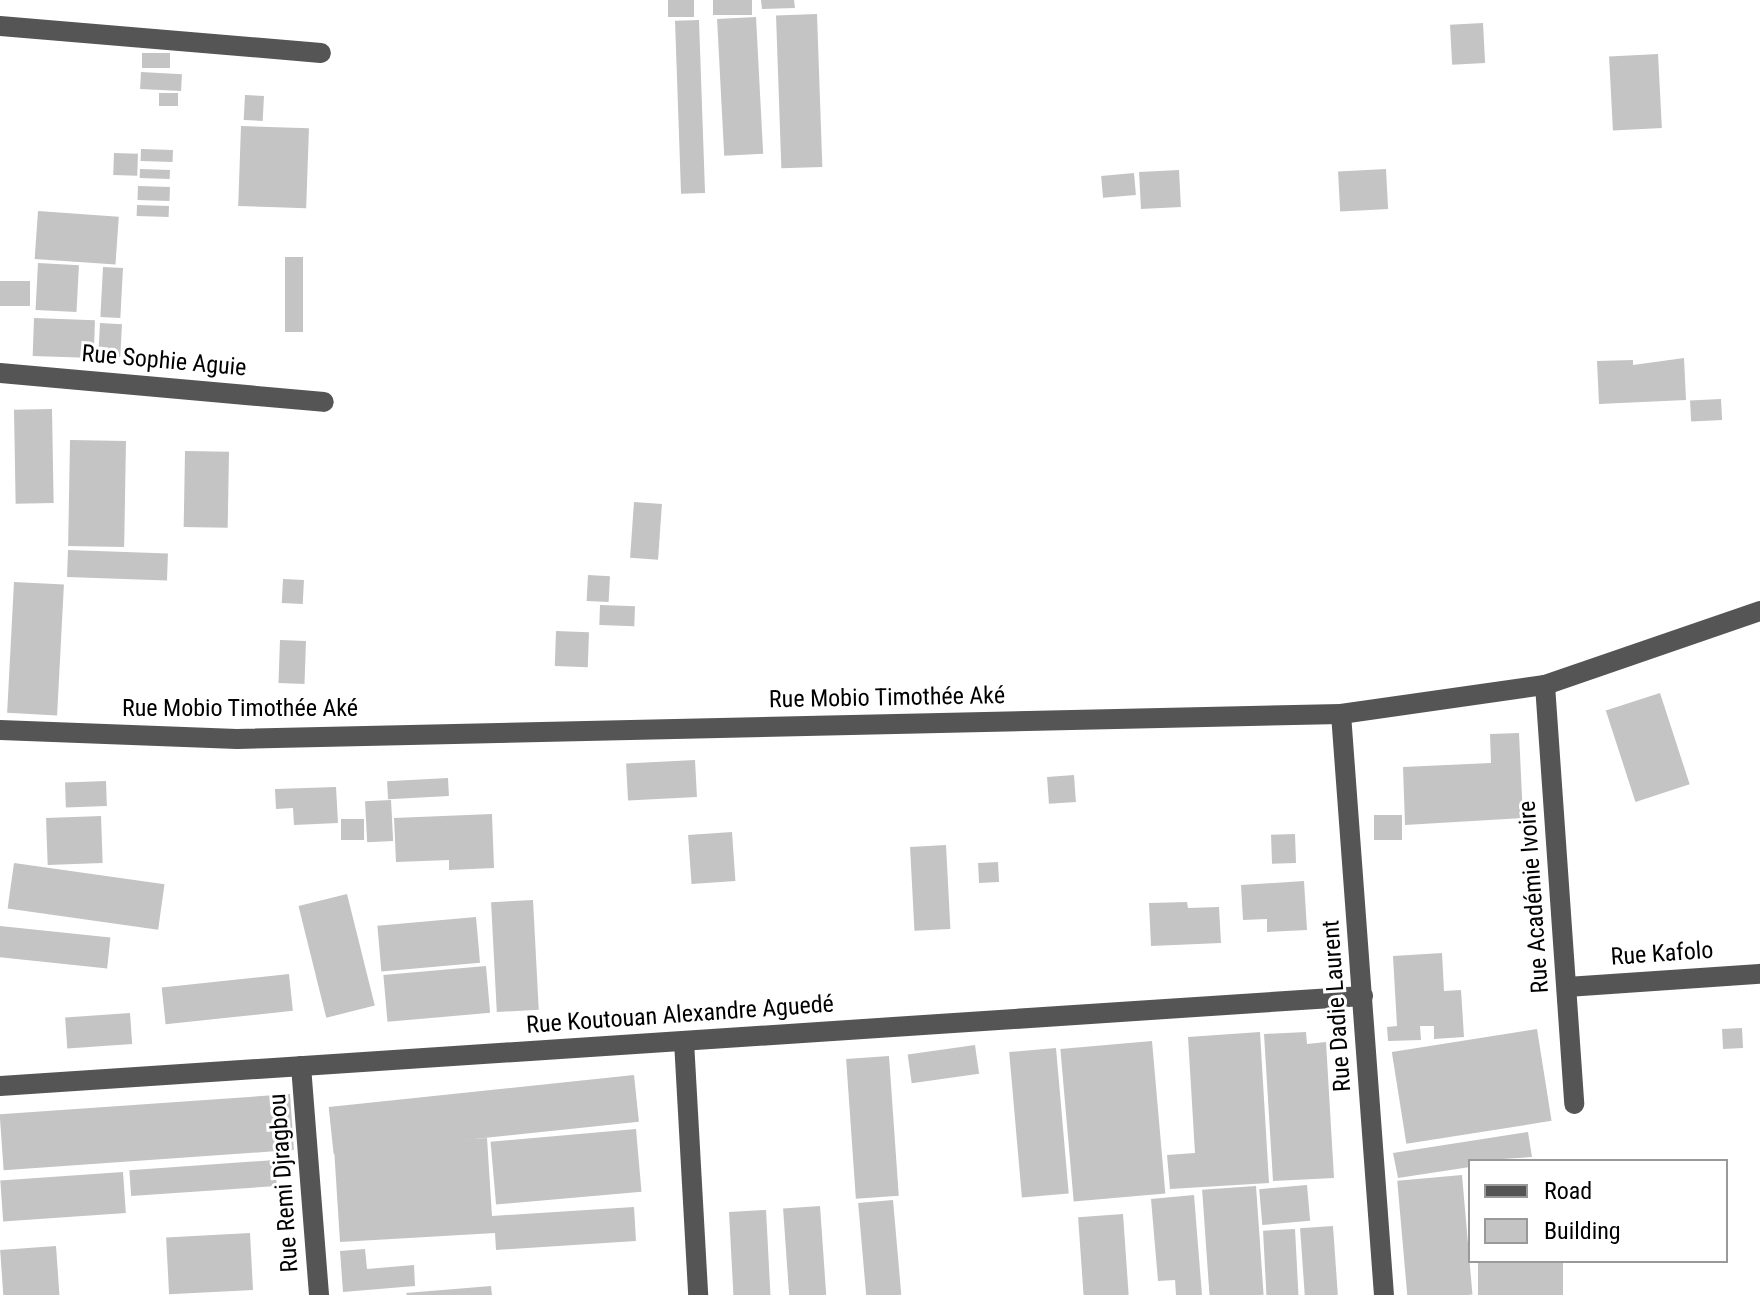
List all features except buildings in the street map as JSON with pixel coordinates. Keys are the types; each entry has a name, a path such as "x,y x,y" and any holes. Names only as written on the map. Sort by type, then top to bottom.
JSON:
{"street":[{"path":"0,26 321,53"},
{"name":"Rue Sophie Aguie","path":"0,373 324,402"},
{"name":"Rue Mobio Timothée Aké","path":"0,730 237,739 1341,714 1545,685 1760,611"},
{"name":"Rue Académie Ivoire","path":"1545,685 1574,1104"},
{"name":"Rue Dadie Laurent","path":"1341,714 1384,1295"},
{"name":"Rue Kafolo","path":"1567,987 1760,974"},
{"name":"Rue Koutouan Alexandre Aguedé","path":"0,1086 1363,996"},
{"path":"684,1041 698,1295"},
{"name":"Rue Remi Djragbou","path":"301,1066 319,1295"}]}
